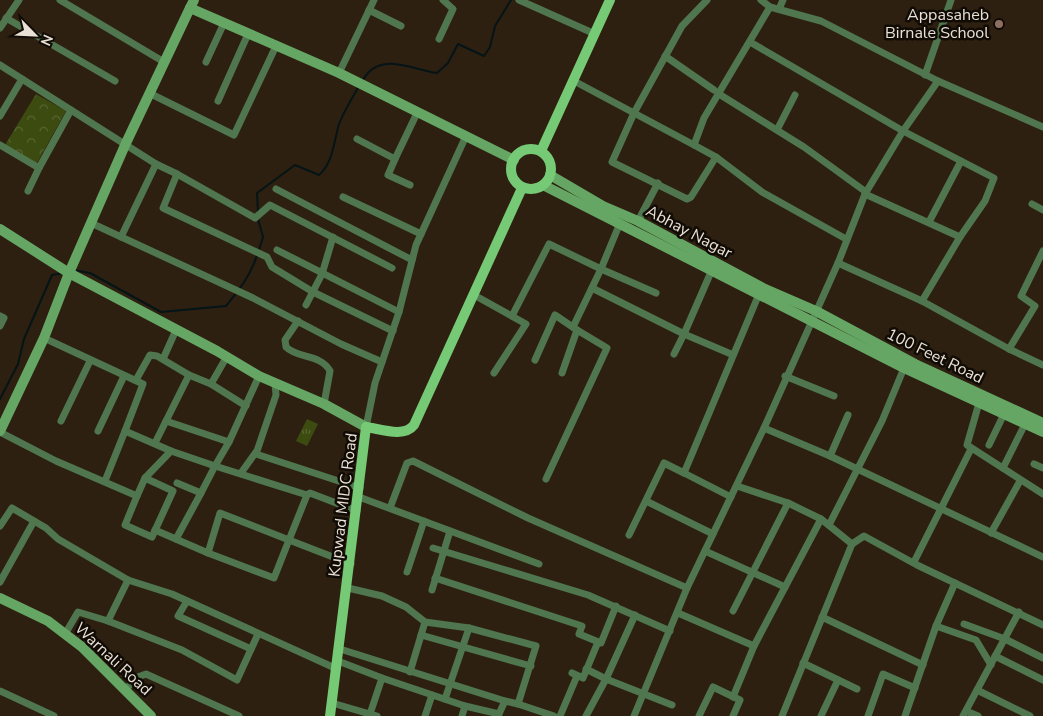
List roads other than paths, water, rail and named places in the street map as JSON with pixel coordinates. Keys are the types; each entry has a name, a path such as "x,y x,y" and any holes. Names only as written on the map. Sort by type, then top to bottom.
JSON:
{"main road":[{"path":"541,151 610,0"},
{"path":"0,431 44,338 69,273 126,143 192,4 224,23 339,73 514,160"},
{"path":"530,148 541,151 549,160 550,175 543,185 534,189 522,188 511,174 511,162 514,160 518,153 524,150 530,148"},
{"name":"Abhay Nagar","path":"550,175 603,206 638,221 763,288 816,311"},
{"path":"543,185 710,272 759,294 904,368 1043,432"},
{"name":"Kupwad MIDC Road","path":"330,716 348,588 366,427 401,432 411,429 414,425 522,188"},
{"path":"0,229 69,273 258,376 324,404 366,427"},
{"name":"100 Feet Road","path":"816,311 915,364 1043,422"},
{"name":"Warnali Road","path":"0,598 48,621 66,634 82,647 151,716"}],"street":[{"path":"0,28 18,0"},
{"path":"60,0 164,62"},
{"path":"339,73 374,0"},
{"path":"439,39 453,8 443,0"},
{"path":"519,0 595,34"},
{"path":"707,0 682,26 634,113 612,162 690,199 716,157"},
{"path":"761,0 770,7 821,21 938,82 1043,127"},
{"path":"778,9 783,0"},
{"path":"925,74 951,0"},
{"path":"694,145 717,91 750,42 770,7"},
{"path":"369,10 401,26"},
{"path":"6,18 115,81"},
{"path":"206,62 224,23"},
{"path":"218,101 248,34"},
{"path":"750,42 903,131 994,178 985,201 960,237 922,301"},
{"path":"149,93 234,135 276,46"},
{"path":"665,56 777,130 866,193 960,237"},
{"path":"0,65 126,143 156,164 255,218 270,204 392,268"},
{"path":"0,116 22,79"},
{"path":"574,81 716,157 762,192 846,239"},
{"path":"634,716 687,588 764,428 785,376 838,263 866,193 903,131 938,82"},
{"path":"777,130 795,95"},
{"path":"28,191 71,110"},
{"path":"410,185 388,176 417,113"},
{"path":"366,427 382,362 399,312 412,260 421,234 466,136"},
{"path":"357,139 395,158"},
{"path":"0,145 39,168"},
{"path":"929,222 961,161"},
{"path":"121,237 156,164"},
{"path":"177,174 163,208 267,257 269,265 313,292 393,330"},
{"path":"638,221 658,183"},
{"path":"276,189 412,260"},
{"path":"343,197 421,234"},
{"path":"1032,204 1043,210"},
{"path":"91,223 382,362"},
{"path":"562,373 575,328 620,224"},
{"path":"306,305 322,274 333,237"},
{"path":"512,316 549,244 656,293"},
{"path":"277,250 399,312"},
{"path":"1009,349 1036,306 1021,296 1043,251"},
{"path":"838,263 922,301 1009,349 1043,365"},
{"path":"674,354 710,272"},
{"path":"592,288 684,334 731,354"},
{"path":"684,473 759,294"},
{"path":"474,295 526,324 494,373"},
{"path":"535,360 555,315 607,348 546,480"},
{"path":"0,316 4,318 0,326"},
{"path":"298,321 285,340 286,347 328,366 330,376 324,404"},
{"path":"162,359 176,330"},
{"path":"44,338 143,384 105,481"},
{"path":"136,380 150,355 162,359 189,375 211,384 246,406"},
{"path":"211,384 226,358"},
{"path":"61,420 90,361"},
{"path":"829,525 882,421 904,368"},
{"path":"155,444 189,375"},
{"path":"98,431 124,376"},
{"path":"176,540 229,442 258,376"},
{"path":"785,376 834,396"},
{"path":"241,473 256,452 276,395 275,383"},
{"path":"979,403 967,445 1020,481 1043,494"},
{"path":"989,445 1004,414"},
{"path":"830,456 848,415"},
{"path":"166,421 229,442"},
{"path":"1003,468 1025,424"},
{"path":"764,428 830,456 1043,557"},
{"path":"125,430 172,451 308,495 310,493 357,511"},
{"path":"0,431 56,461 137,496"},
{"path":"914,562 940,507 971,449"},
{"path":"145,478 173,490 152,537 125,526 145,478 172,451"},
{"path":"256,452 256,454 271,460 359,492 390,508 539,564"},
{"path":"390,508 407,463 413,461 528,518 687,588"},
{"path":"629,536 664,464 731,497"},
{"path":"1034,464 1043,468"},
{"path":"991,533 1020,481"},
{"path":"176,483 201,493"},
{"path":"737,486 788,503 820,519 852,544"},
{"path":"155,530 208,553 274,578 308,495"},
{"path":"646,501 712,534"},
{"path":"733,611 788,503"},
{"path":"0,526 12,508 34,521 58,539 128,580 172,594 258,634 338,665 498,715 504,701"},
{"path":"208,553 220,513 350,564"},
{"path":"733,697 754,646 820,519"},
{"path":"0,582 34,521"},
{"path":"408,572 424,521"},
{"path":"432,590 450,531"},
{"path":"782,716 852,544 864,536 954,583 1019,612 1043,625"},
{"path":"433,548 588,595 670,631"},
{"path":"705,551 785,587"},
{"path":"435,578 582,626 579,634 598,642"},
{"path":"108,621 128,580"},
{"path":"905,716 936,626 954,583"},
{"path":"348,588 382,596 406,607 425,622 469,628 536,646 518,704"},
{"path":"187,601 178,616 251,650"},
{"path":"560,716 575,674 582,678 598,642 601,643 616,606"},
{"path":"66,634 78,612 108,621 182,650 237,680 258,634"},
{"path":"978,716 965,713 1019,612"},
{"path":"678,613 754,646"},
{"path":"586,716 606,679 635,615"},
{"path":"822,617 923,666"},
{"path":"410,672 425,622"},
{"path":"964,624 1004,639 1043,658"},
{"path":"936,626 976,640 991,665"},
{"path":"445,699 469,628"},
{"path":"421,636 531,666"},
{"path":"340,648 450,686 518,704 554,716"},
{"path":"995,656 1043,680"},
{"path":"803,664 857,689"},
{"path":"586,669 606,679 672,704"},
{"path":"125,691 135,678 146,674 239,716"},
{"path":"868,716 883,674 915,688"},
{"path":"332,703 373,715 382,678"},
{"path":"821,716 838,680"},
{"path":"699,716 712,687 740,700 734,716"},
{"path":"977,690 1030,716"},
{"path":"0,691 54,716"},
{"path":"425,716 432,695"},
{"path":"462,716 465,706"}],"waterway":[{"path":"363,80 370,71 386,64 396,64 437,73 448,63 458,44 484,56 490,47 495,26 511,0"},
{"path":"258,212 257,193 295,165 319,175 324,170 330,158 341,119 359,86"},
{"path":"258,219 263,237 259,250"},
{"path":"74,270 90,273 161,312 226,306 248,276 257,255"},
{"path":"0,399 18,364 24,339 52,275 63,273"}],"place":[{"name":"Appasaheb Birnale School","path":"999,24"}]}
